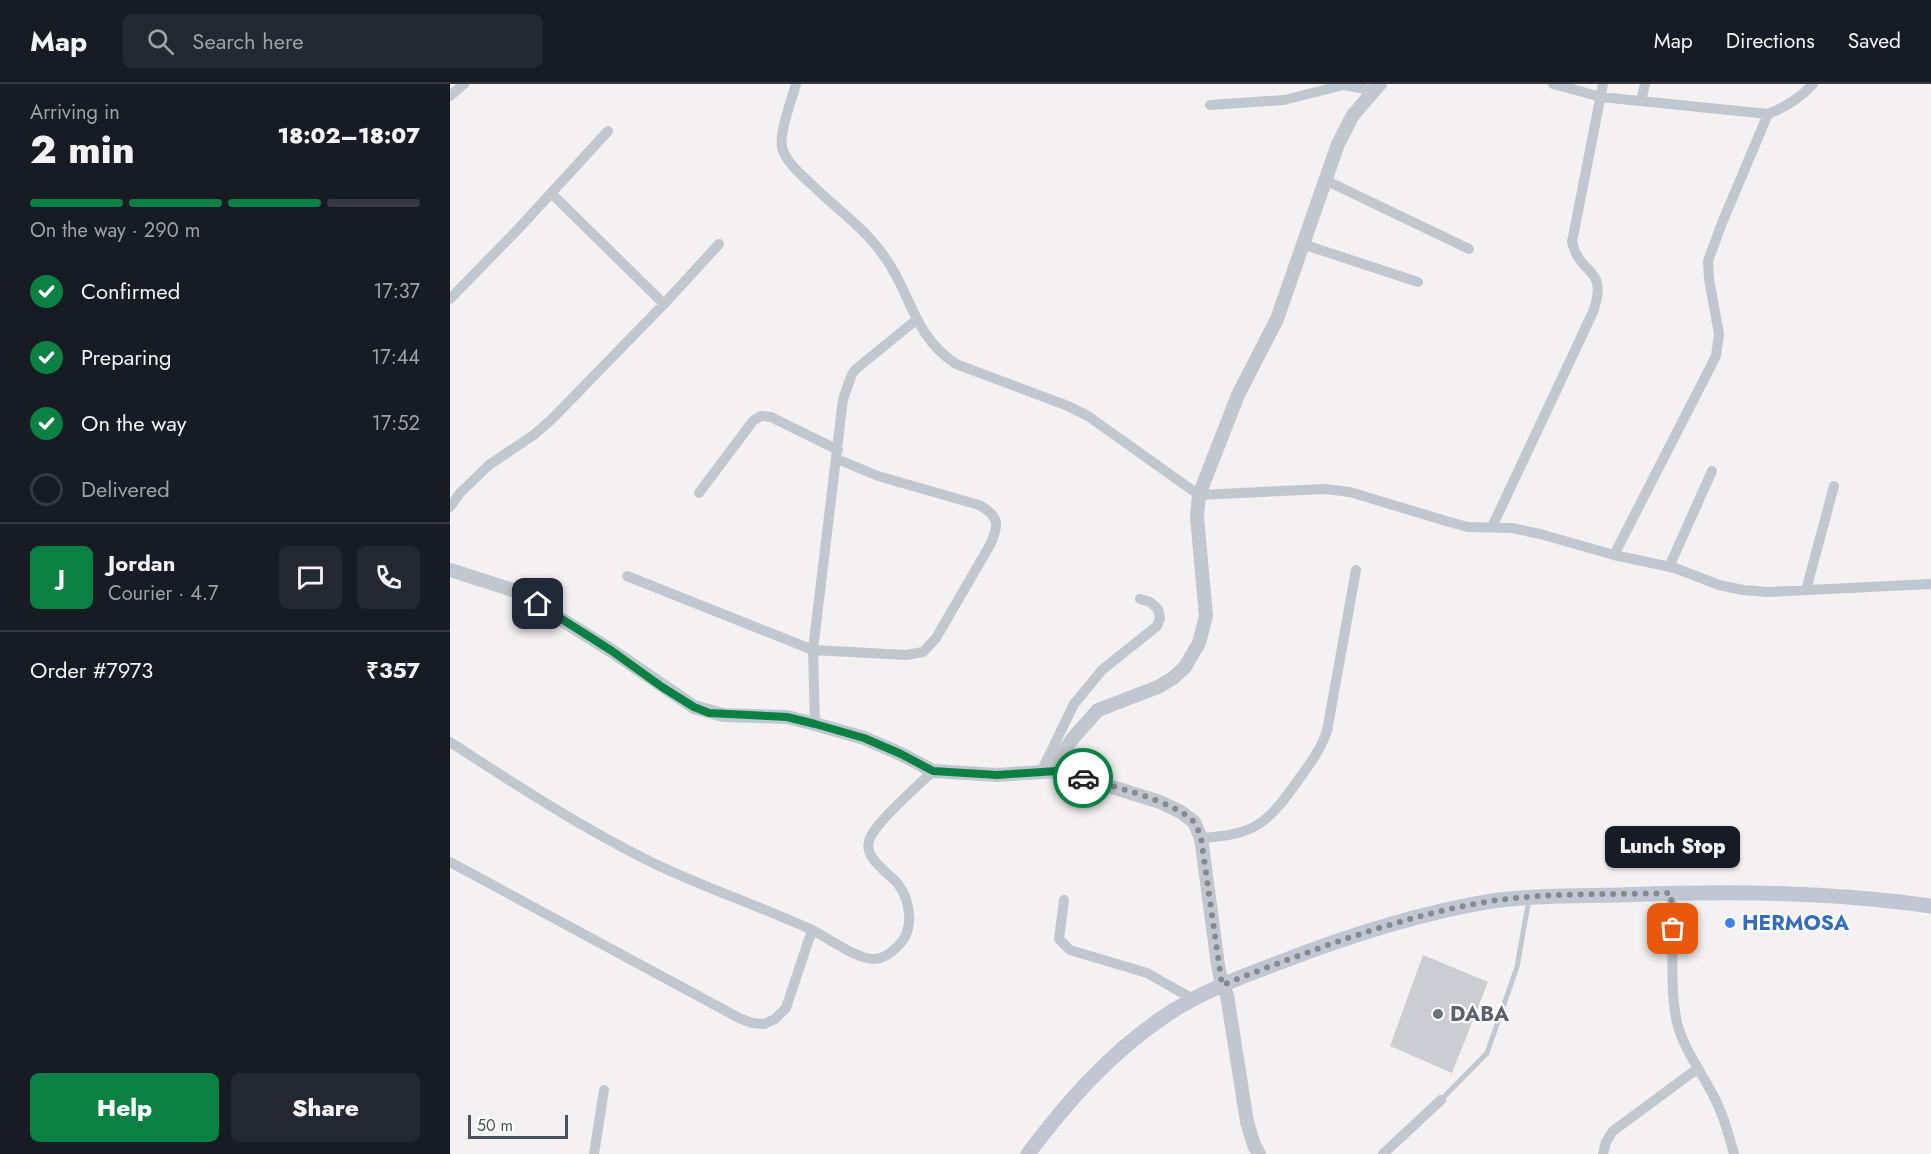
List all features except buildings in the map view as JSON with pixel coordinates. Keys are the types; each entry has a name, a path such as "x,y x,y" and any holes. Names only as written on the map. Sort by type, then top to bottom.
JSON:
{"main road":[{"path":"1028,1154 1072,1098 1111,1057 1163,1017 1222,985 1311,950 1385,926 1462,906 1530,898 1731,892 1876,898 1931,906"}],"street":[{"path":"450,96 464,84"},
{"path":"796,84 781,140 782,150 794,168 861,229 880,250 895,271 909,298 916,320 929,341 943,356 956,364 1068,406 1088,416 1199,495 1325,489 1350,492 1468,526 1512,528 1540,534 1614,555 1669,567 1719,585 1743,590 1768,592 1931,584"},
{"path":"1553,84 1601,97 1768,114 1784,108 1803,95 1813,84"},
{"path":"1492,527 1598,297 1597,280 1575,254 1572,242 1603,84"},
{"path":"1641,101 1645,84"},
{"path":"1210,105 1284,100 1344,85 1378,87"},
{"path":"1056,771 1061,756 1086,721 1098,710 1158,687 1173,678 1185,667 1199,643 1206,616 1197,517 1199,495 1239,395 1277,319 1345,128 1353,115 1378,87"},
{"path":"1614,555 1716,356 1719,334 1708,261 1768,114"},
{"path":"450,299 608,131"},
{"path":"1325,180 1469,249"},
{"path":"551,193 664,304"},
{"path":"450,507 460,493 489,465 526,441 552,419 719,244"},
{"path":"1302,244 1418,282"},
{"path":"815,724 813,650 843,399 852,374 916,320"},
{"path":"627,576 813,650 906,655 923,652 936,638 996,533 997,524 994,516 987,509 878,476 771,417 760,416 753,421 699,493"},
{"path":"1669,567 1712,471"},
{"path":"1806,590 1834,486"},
{"path":"450,570 489,581 523,596 612,651 694,707 709,713 787,717 815,724 864,738 933,771 997,775 1056,771 1160,802 1194,822 1201,838 1222,985 1227,995 1247,1122 1259,1154"},
{"path":"1201,838 1237,835 1268,819 1280,806 1324,742 1356,570"},
{"path":"1041,772 1074,704 1102,670 1157,626 1160,618 1158,609 1150,602 1140,598"},
{"path":"450,742 537,798 655,864 812,930 863,957 872,959 881,958 891,952 905,937 910,917 904,894 898,884 876,863 869,850 868,842 890,814 933,771"},
{"path":"450,862 739,1018 753,1023 764,1024 775,1019 786,1008 812,930"},
{"path":"1671,893 1677,1023 1691,1060 1712,1092 1724,1117 1734,1154"},
{"path":"1064,900 1059,939 1063,945 1070,950 1147,973 1193,999"},
{"path":"1603,1154 1606,1142 1613,1131 1697,1069"},
{"path":"594,1154 604,1090"},
{"path":"1383,1154 1441,1100"}],"lane":[{"path":"1441,1100 1487,1053 1517,967 1530,898"}],"way so far":[{"path":"1083,778 1160,802 1194,822 1201,838 1222,985 1351,936 1462,906 1495,901 1671,893 1673,929"}],"place":[{"name":"HERMOSA","path":"1730,923"},
{"name":"Lunch Stop","path":"1673,929"},
{"name":"DABA","path":"1438,1014"}],"route":[{"path":"538,604 612,651 662,687 694,707 709,713 787,717 815,724 864,738 933,771 997,775 1056,771 1083,778"}]}
